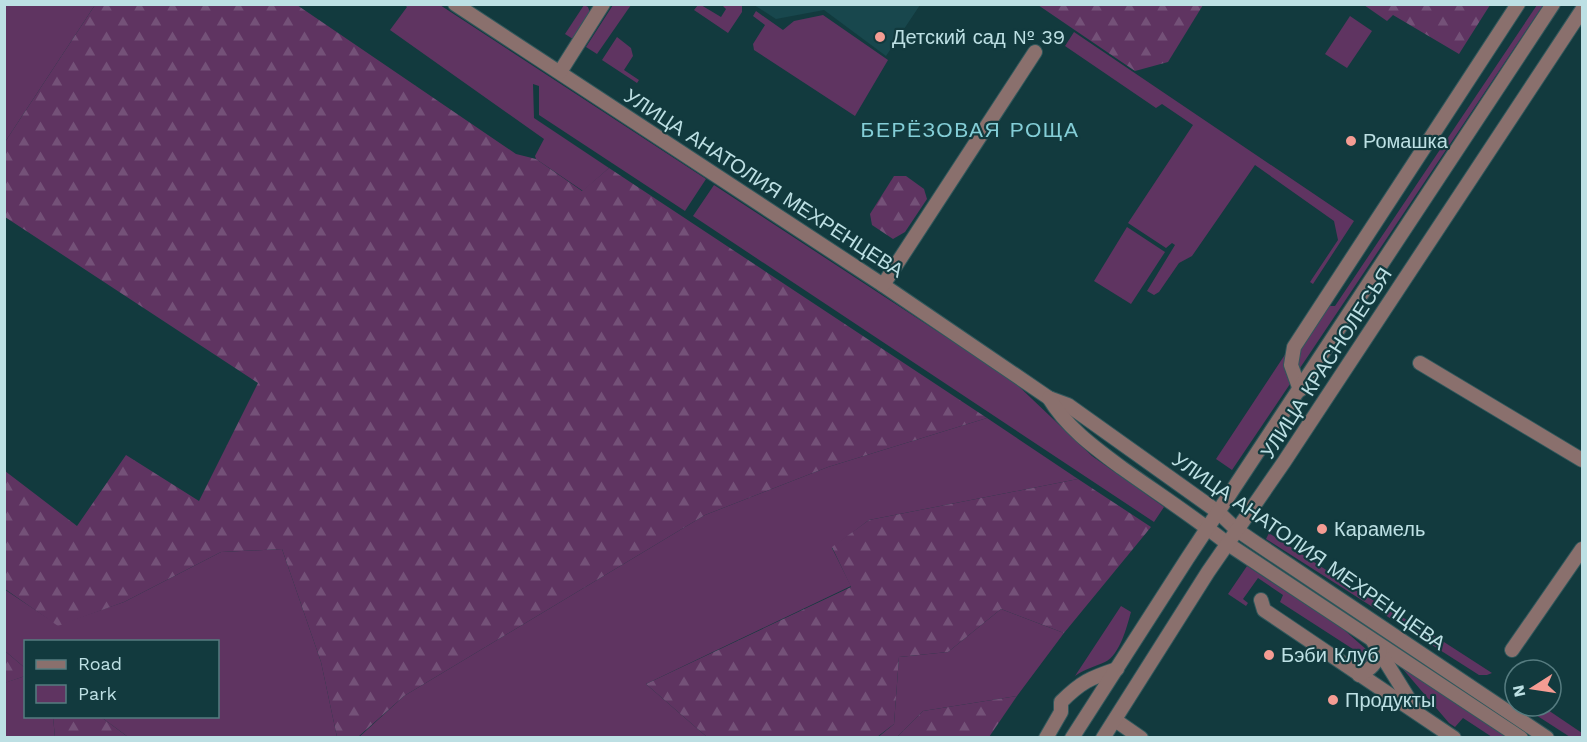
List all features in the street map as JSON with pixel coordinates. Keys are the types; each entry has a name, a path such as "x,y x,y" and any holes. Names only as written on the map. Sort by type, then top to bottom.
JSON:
{"street":[{"name":"УЛИЦА АНАТОЛИЯ МЕХРЕНЦЕВА","path":"455,4 883,285 1049,398 1068,405 1218,512 1237,530 1547,738"},
{"path":"560,72 603,4"},
{"name":"УЛИЦА КРАСНОЛЕСЬЯ","path":"1300,390 1291,365 1294,347 1518,4"},
{"name":"УЛИЦА КРАСНОЛЕСЬЯ","path":"1072,738 1553,4"},
{"name":"УЛИЦА КРАСНОЛЕСЬЯ","path":"1103,738 1237,530 1582,10"},
{"path":"883,285 1035,52"},
{"path":"1420,363 1582,460"},
{"name":"УЛИЦА АНАТОЛИЯ МЕХРЕНЦЕВА","path":"1049,398 1058,414 1095,448 1228,544 1521,738"},
{"path":"1512,650 1582,549"},
{"name":"УЛИЦА АНАТОЛИЯ МЕХРЕНЦЕВА","path":"1261,600 1264,610 1454,738"},
{"name":"УЛИЦА АНАТОЛИЯ МЕХРЕНЦЕВА","path":"1371,637 1418,713"},
{"path":"1359,675 1371,669 1380,651"},
{"path":"1046,738 1061,712 1061,702 1078,685 1089,678 1117,669"},
{"path":"1114,720 1141,738"}],"shaded area":[{"name":"Детский сад № 39","path":"920,4 886,56 824,10 776,19 754,5"}],"green space":[{"path":"4,5 95,5 5,142 4,142"},
{"path":"95,5 297,5 516,154 536,159 582,191 609,168 987,418 828,467 705,515 404,696 358,737 337,737 321,662 282,549 221,552 124,602 58,626 5,589 5,471 77,526 126,455 199,501 258,383 5,217 5,142"},
{"path":"405,5 440,5 706,179 685,211 539,115 539,86 533,84 534,118 609,168 583,191 536,159 535,156 544,139 390,30 407,7"},
{"path":"584,5 588,7 590,13 573,39 565,34"},
{"path":"613,5 631,5 597,54 586,47"},
{"path":"701,5 721,17 726,9 724,5 742,5 742,12 728,33 694,10"},
{"path":"1038,5 1203,5 1168,62 1135,71"},
{"path":"1364,5 1490,5 1459,54 1393,15 1387,21"},
{"path":"1537,5 1543,5 1298,371 1296,366 1298,351 1328,306 1335,306"},
{"path":"756,11 783,30 794,21 823,15 888,60 855,116 754,50 753,44 765,25 753,16"},
{"path":"1350,16 1372,31 1347,68 1325,54"},
{"path":"1074,32 1354,221 1313,284 1310,282 1338,240 1334,221 1255,165 1192,256 1179,263 1159,292 1154,295 1147,291 1175,245 1172,243 1166,248 1128,223 1193,125 1162,104 1156,108 1065,46"},
{"path":"617,37 631,48 633,56 624,70 639,80 637,83 602,60"},
{"path":"894,176 906,176 924,189 927,199 905,232 893,239 872,225 870,214"},
{"path":"714,185 1013,381 1092,456 1164,507 1154,522 693,216"},
{"path":"1127,227 1165,252 1131,304 1094,281"},
{"path":"1288,350 1287,368 1290,384 1232,470 1216,459"},
{"path":"987,418 1078,479 869,520 832,548 851,586 646,684 707,737 358,738 404,696 705,515 828,467"},
{"path":"1078,479 1151,527 1064,633 1001,609 948,652 899,657 894,724 877,737 707,737 646,684 851,587 832,547 869,520"},
{"path":"1269,533 1396,615 1413,622 1492,673 1479,675 1266,539"},
{"path":"282,549 321,662 337,737 128,737 102,718 219,718 219,640 24,640 24,667 5,651 4,589 58,625 124,602 221,552"},
{"path":"1247,566 1343,629 1367,650 1370,657 1369,662 1362,667 1353,663 1359,653 1280,602 1283,595 1258,578 1243,599 1248,603 1246,606 1228,594"},
{"path":"1121,606 1131,612 1115,653 1105,662 1075,676"},
{"path":"1001,609 1064,633 1017,696 923,711 897,737 877,738 894,724 899,657 948,652"},
{"path":"5,651 24,667 24,676 5,683"},
{"path":"1402,668 1508,737 1492,737 1463,718 1455,727"},
{"path":"24,676 24,718 53,718 55,737 5,737 4,683"},
{"path":"1017,696 989,737 897,737 923,711"},
{"path":"53,718 102,718 128,737 55,737"},
{"path":"1541,718 1560,718 1582,733 1582,737 1570,737"}],"place":[{"name":"Детский сад № 39","path":"880,37"},
{"name":"Ромашка","path":"1351,141"},
{"name":"Карамель","path":"1322,529"},
{"name":"Бэби Клуб","path":"1269,655"},
{"name":"Продукты","path":"1333,700"}],"district":[{"name":"БЕРЁЗОВАЯ РОЩА","path":"970,129"}]}
